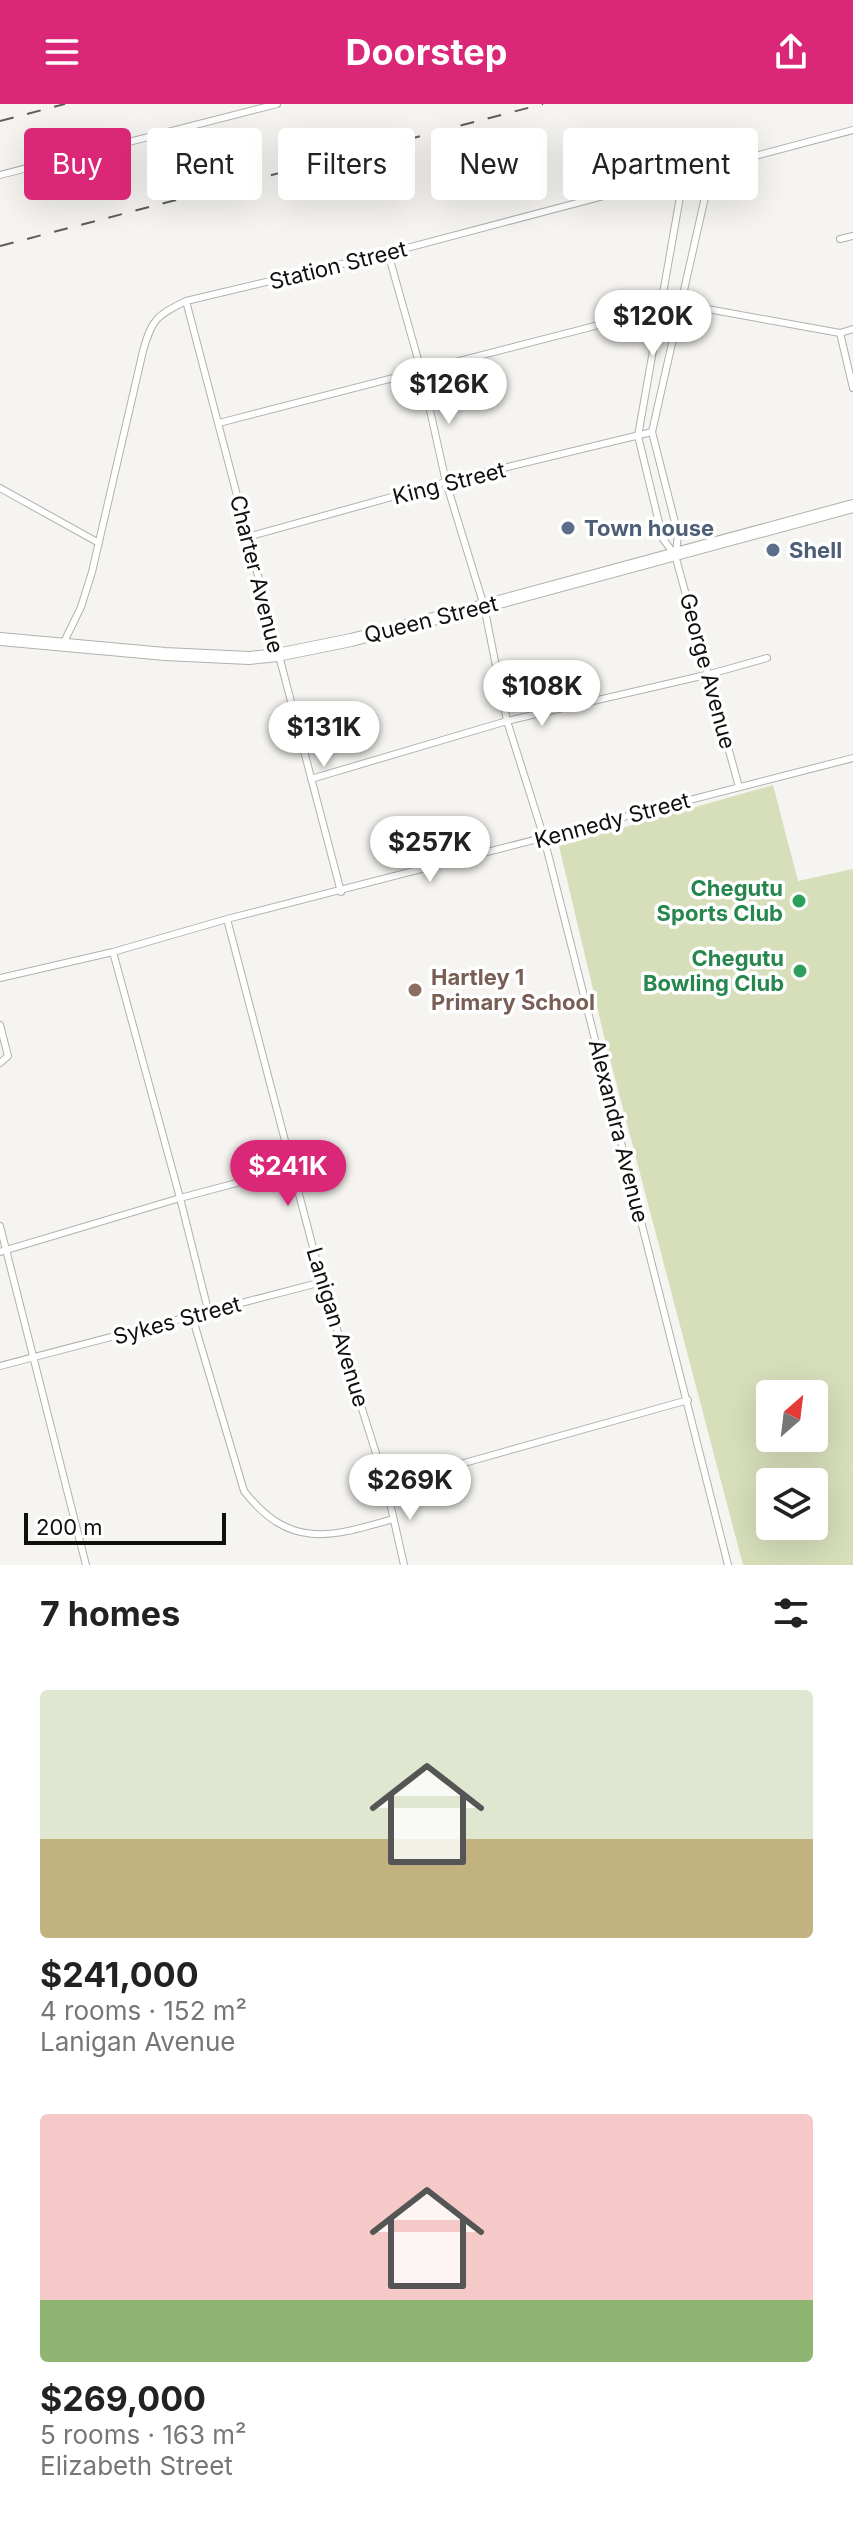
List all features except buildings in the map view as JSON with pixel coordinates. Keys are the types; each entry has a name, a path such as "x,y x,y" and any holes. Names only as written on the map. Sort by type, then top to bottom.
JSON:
{"highway":[{"name":"Queen Street","path":"0,639 165,654 249,658 277,655 351,640 484,606 853,506"}],"street":[{"path":"0,175 277,104"},
{"name":"Station Street","path":"758,154 853,130"},
{"name":"Station Street","path":"63,644 81,607 148,332 159,315 186,301 388,253 587,200"},
{"name":"George Avenue","path":"679,200 638,436 663,539 675,555 739,787"},
{"name":"George Avenue","path":"675,555 678,534 652,432 704,200"},
{"path":"840,239 853,236"},
{"name":"Alexandra Avenue","path":"388,253 421,370 446,482 484,606 507,721 544,838 728,1565"},
{"name":"Charter Avenue","path":"186,301 341,892"},
{"path":"219,423 680,304 840,333 853,329"},
{"path":"840,333 853,388"},
{"name":"King Street","path":"247,537 446,482 652,432"},
{"path":"0,488 99,543"},
{"path":"311,779 507,721 767,658"},
{"name":"Kennedy Street","path":"0,978 113,952 227,919 853,758"},
{"name":"Lanigan Avenue","path":"227,919 322,1282 386,1485 404,1565"},
{"path":"113,952 208,1310"},
{"path":"0,1025 8,1056 0,1063"},
{"path":"3,1251 293,1168"},
{"path":"0,1226 3,1251 86,1565"},
{"name":"Sykes Street","path":"0,1366 322,1282"},
{"path":"192,1316 244,1491 256,1506 286,1528 306,1535 328,1536 393,1519"},
{"path":"386,1485 688,1400"}],"green space":[{"path":"773,785 798,881 853,869 853,1565 743,1565 605,1040 559,846"}],"railway":[{"path":"0,121 65,104"},
{"path":"0,246 543,104"}],"place":[{"name":"Town house","path":"568,528"},
{"name":"Shell","path":"773,550"},
{"name":"Chegutu Sports Club","path":"799,901"},
{"name":"Chegutu Bowling Club","path":"800,971"},
{"name":"Hartley 1 Primary School","path":"415,990"}]}
